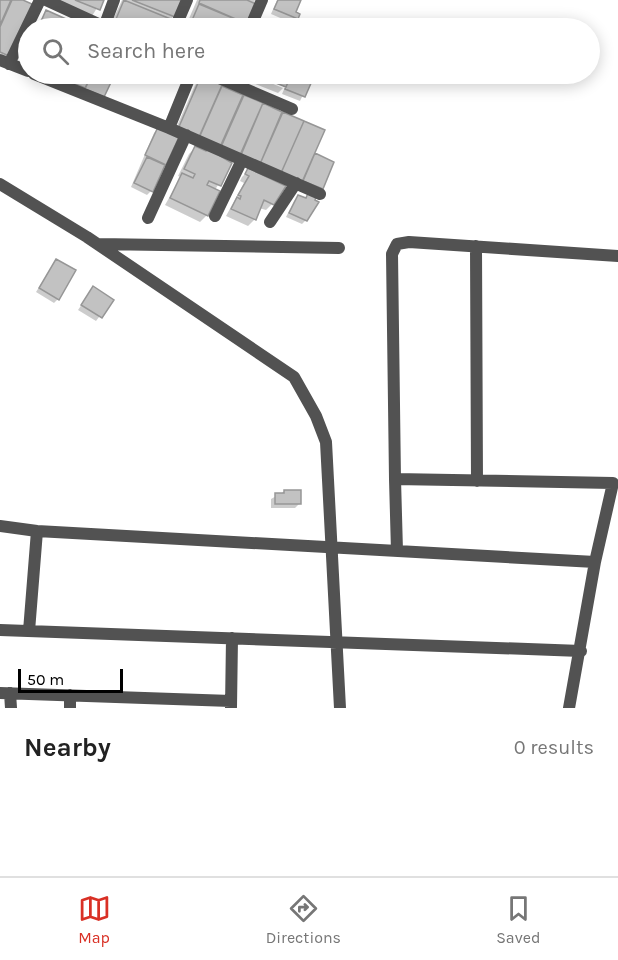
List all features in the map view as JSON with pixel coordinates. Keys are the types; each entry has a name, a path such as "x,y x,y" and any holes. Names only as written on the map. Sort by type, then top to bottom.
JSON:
{"street":[{"path":"30,18 40,0"},
{"path":"46,0 84,18"},
{"path":"108,18 114,0"},
{"path":"179,18 187,0"},
{"path":"254,18 262,0"},
{"path":"5,62 18,39"},
{"path":"59,84 186,135 320,194"},
{"path":"169,128 187,84"},
{"path":"244,84 292,109"},
{"path":"148,218 186,135"},
{"path":"215,216 242,160"},
{"path":"270,222 296,183"},
{"path":"0,184 98,244 294,377 316,416 326,442 340,708"},
{"path":"397,551 392,254 397,244 409,242 618,255"},
{"path":"98,244 339,248"},
{"path":"476,246 477,481"},
{"path":"395,479 613,483 595,562 581,651 569,708"},
{"path":"0,526 38,531 595,562"},
{"path":"29,631 38,531"},
{"path":"0,630 581,651"},
{"path":"11,708 5,693 231,704 232,638"},
{"path":"70,695 70,708"}],"building":[{"path":"0,0 11,0 0,25"},
{"path":"12,0 23,0 34,5 28,18 18,18 18,41 11,57 0,52 0,27"},
{"path":"75,0 104,0 100,10"},
{"path":"124,0 168,18 116,18"},
{"path":"132,0 182,0 175,17"},
{"path":"200,0 247,0 256,4 250,18 233,18 199,3"},
{"path":"278,0 301,0 296,12 300,14 298,18 274,9"},
{"path":"199,4 233,18 193,18"},
{"path":"46,10 64,18 42,18"},
{"path":"76,84 87,84 85,88"},
{"path":"87,84 110,84 104,97 85,89"},
{"path":"198,84 222,85 199,137 178,129"},
{"path":"287,84 311,84 305,97 285,89"},
{"path":"222,86 243,95 220,147 199,138"},
{"path":"244,95 263,103 241,155 221,147"},
{"path":"263,103 282,112 260,164 240,155"},
{"path":"283,112 304,121 281,173 260,164"},
{"path":"304,121 325,130 302,182 281,173"},
{"path":"158,127 179,137 166,165 145,155"},
{"path":"195,146 206,151 207,148 232,163 221,186 209,181 207,185 220,191 208,216 170,198 182,173 193,178 195,174 184,169"},
{"path":"315,153 334,162 323,189 303,181"},
{"path":"147,157 165,165 153,192 134,183"},
{"path":"248,168 286,186 274,205 264,200 256,220 231,209 237,197 240,199 241,196 238,195 249,176 245,174"},
{"path":"308,193 316,197 315,200 319,202 307,221 289,213 298,195 306,198"},
{"path":"56,259 76,270 59,300 39,288"},
{"path":"93,286 114,300 102,318 81,305"},
{"path":"284,490 301,490 301,504 275,504 275,493 284,493"}]}
